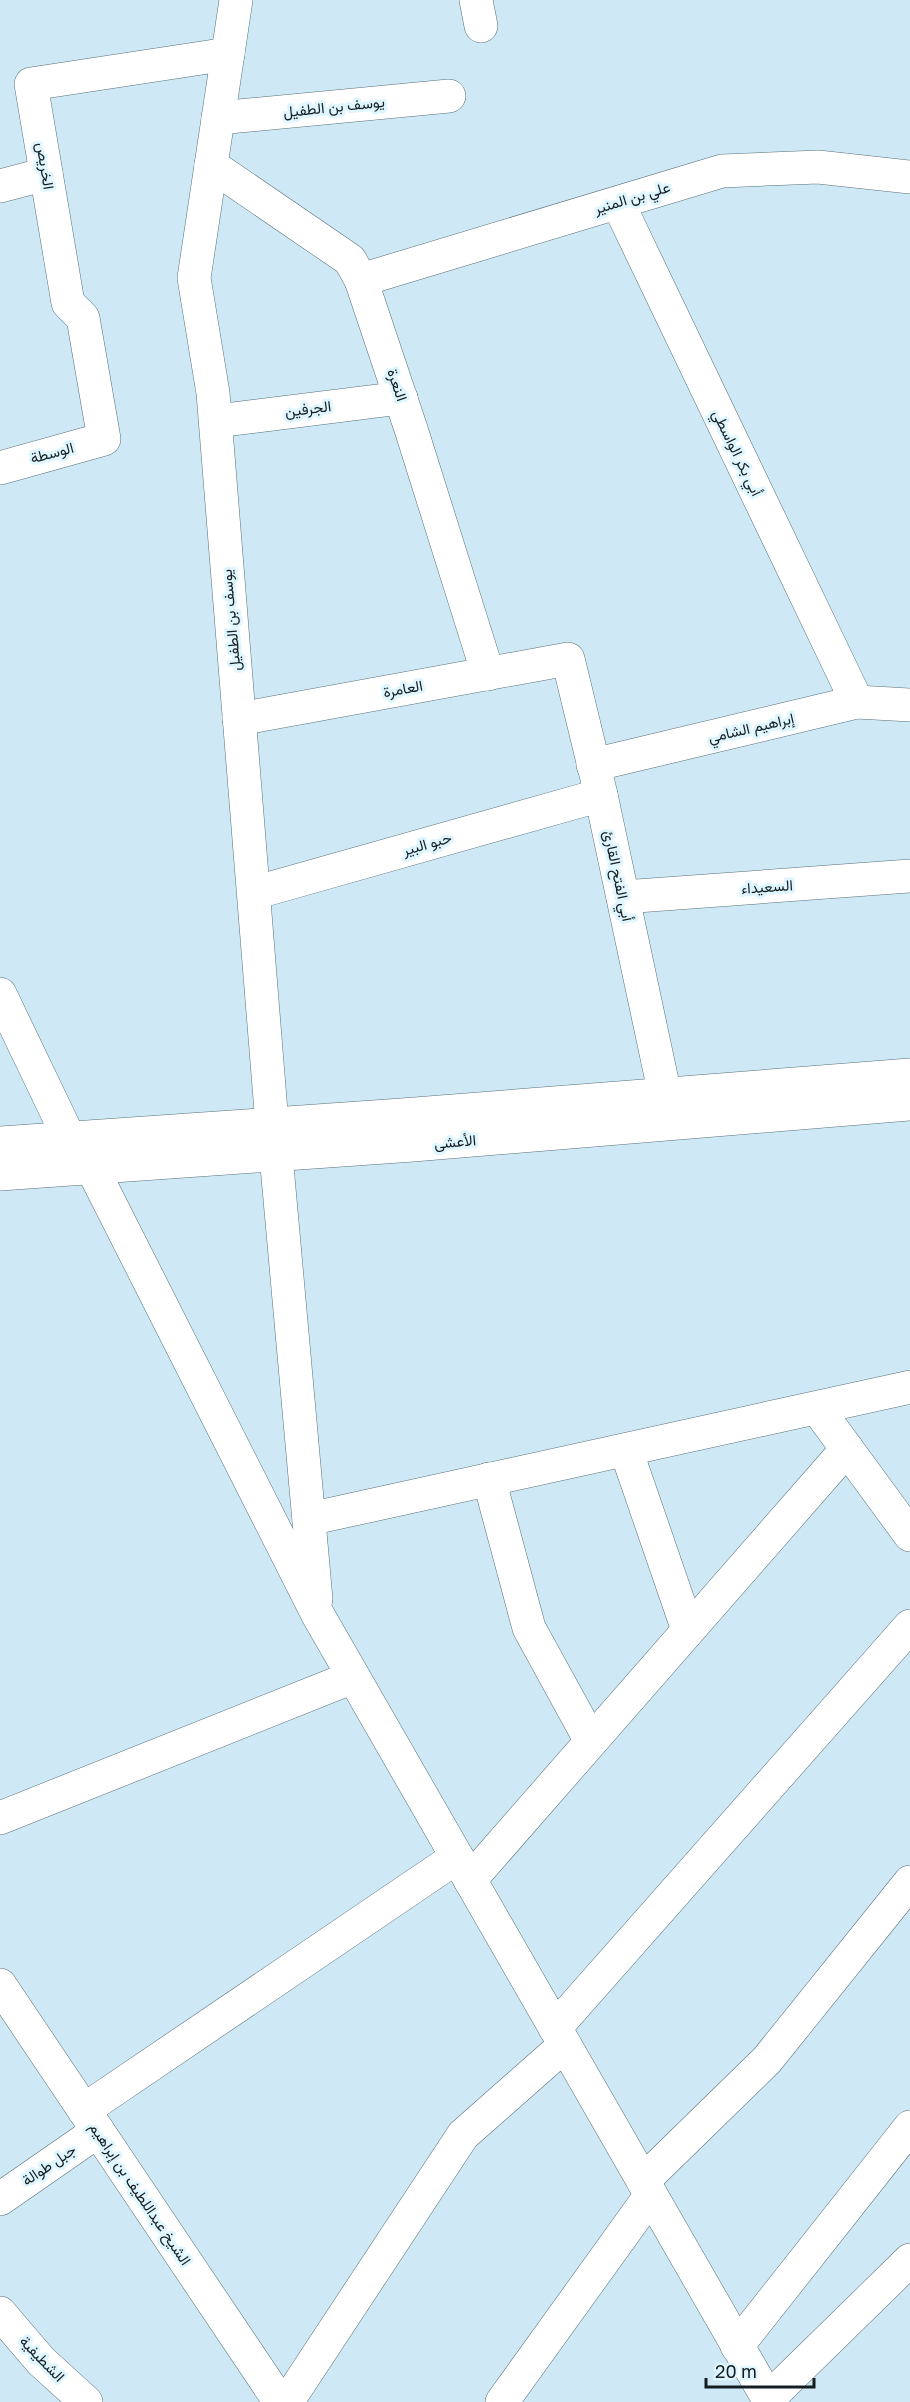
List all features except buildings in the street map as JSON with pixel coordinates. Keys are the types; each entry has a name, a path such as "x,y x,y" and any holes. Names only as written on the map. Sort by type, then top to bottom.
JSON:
{"street":[{"name":"يوسف بن الطفيل","path":"236,0 194,278 216,421 274,1139 318,1615"},
{"name":"الخريص","path":"104,439 83,318 68,303 31,84 228,54"},
{"name":"يوسف بن الطفيل","path":"218,118 449,96"},
{"name":"النعرة","path":"211,165 350,260 361,280 401,398 488,674"},
{"name":"علي بن المنير","path":"361,280 722,171 818,167 910,177"},
{"path":"0,186 46,174"},
{"name":"أبي بكر الواسطي","path":"618,203 857,702"},
{"name":"الجرفين","path":"216,421 401,398"},
{"name":"الوسطة","path":"0,468 104,439"},
{"name":"العامرة","path":"239,719 567,659"},
{"name":"أبي الفتح القارئ","path":"567,659 597,780 665,1095"},
{"name":"إبراهيم الشامي","path":"597,780 857,702 910,705"},
{"name":"حبو البير","path":"254,893 597,780"},
{"name":"السعيداء","path":"623,897 910,876"},
{"path":"0,994 69,1138"},
{"name":"الأعشى","path":"0,1174 92,1168 274,1139 665,1095 910,1076"},
{"name":"الأعشى","path":"0,1143 69,1138 274,1139 910,1104"},
{"path":"92,1168 318,1615 769,2401 906,2275"},
{"path":"309,1519 910,1388"},
{"path":"817,1408 910,1535"},
{"name":"جبل طوالة","path":"0,2199 91,2121 463,1869 591,1741 847,1449"},
{"path":"626,1450 688,1630"},
{"path":"489,1479 529,1628 591,1741"},
{"path":"278,2400 463,2135 560,2037 910,1626"},
{"path":"0,1818 353,1677"},
{"path":"502,2402 647,2188 766,2060 910,1882"},
{"name":"الشيخ عبداللطيف بن إبراهيم","path":"0,1985 278,2400"},
{"path":"737,2346 910,2127"},
{"name":"الشطيفية","path":"0,2313 41,2361 86,2402"}]}
